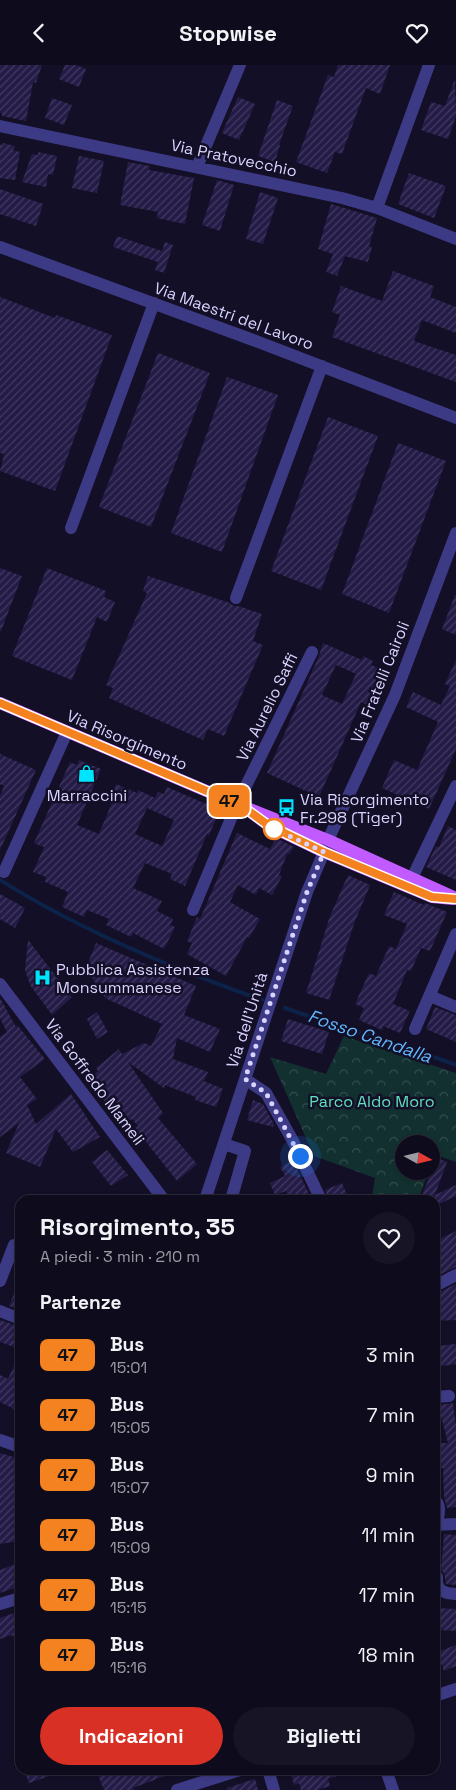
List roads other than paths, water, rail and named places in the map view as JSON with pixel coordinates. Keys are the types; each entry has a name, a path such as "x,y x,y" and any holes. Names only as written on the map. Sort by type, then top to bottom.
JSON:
{"main road":[{"name":"Via Risorgimento","path":"0,703 239,805 326,846 412,877 452,897"},
{"name":"Via Risorgimento","path":"239,805 254,815 323,843 326,846"},
{"path":"326,846 419,886 452,897"}],"street":[{"path":"197,167 240,65"},
{"path":"377,208 429,65"},
{"name":"Via Pratovecchio","path":"0,126 342,197 377,208 456,239"},
{"name":"Via Maestri del Lavoro","path":"0,247 154,303 456,418"},
{"path":"71,527 154,303"},
{"path":"236,598 322,366"},
{"name":"Via Fratelli Cairoli","path":"326,846 395,695 456,533"},
{"name":"Via Aurelio Saffi","path":"193,910 239,805 312,652"},
{"path":"4,872 67,732"},
{"path":"412,877 451,809 456,786"},
{"name":"Via dell'Unità","path":"207,1195 307,892 326,846"},
{"path":"415,1029 430,996 451,961 456,934"},
{"name":"Via Goffredo Mameli","path":"0,984 160,1195"},
{"path":"430,996 456,1007"},
{"path":"245,1079 266,1093 293,1141 319,1195"},
{"path":"224,1144 245,1151 232,1195"},
{"path":"0,1281 14,1245"},
{"path":"440,1283 456,1275"},
{"path":"0,1311 15,1317"},
{"path":"440,1397 449,1396"},
{"path":"0,1441 15,1446"},
{"path":"440,1590 456,1594"},
{"path":"0,1604 15,1600"},
{"path":"440,1694 456,1689"},
{"path":"177,1790 224,1775"},
{"path":"270,1775 274,1790"},
{"path":"388,1775 393,1790"}],"waterway":[{"name":"Fosso Candalla","path":"0,880 62,916 95,932 194,975 262,1000"},
{"name":"Fosso Candalla","path":"285,1008 456,1065"}],"place":[{"name":"Marraccini","path":"87,773"},
{"name":"Via Risorgimento Fr.298 (Tiger)","path":"286,808"},
{"name":"Pubblica Assistenza Monsummanese","path":"42,978"}],"park label":[{"name":"Parco Aldo Moro","path":"372,1101"}]}
